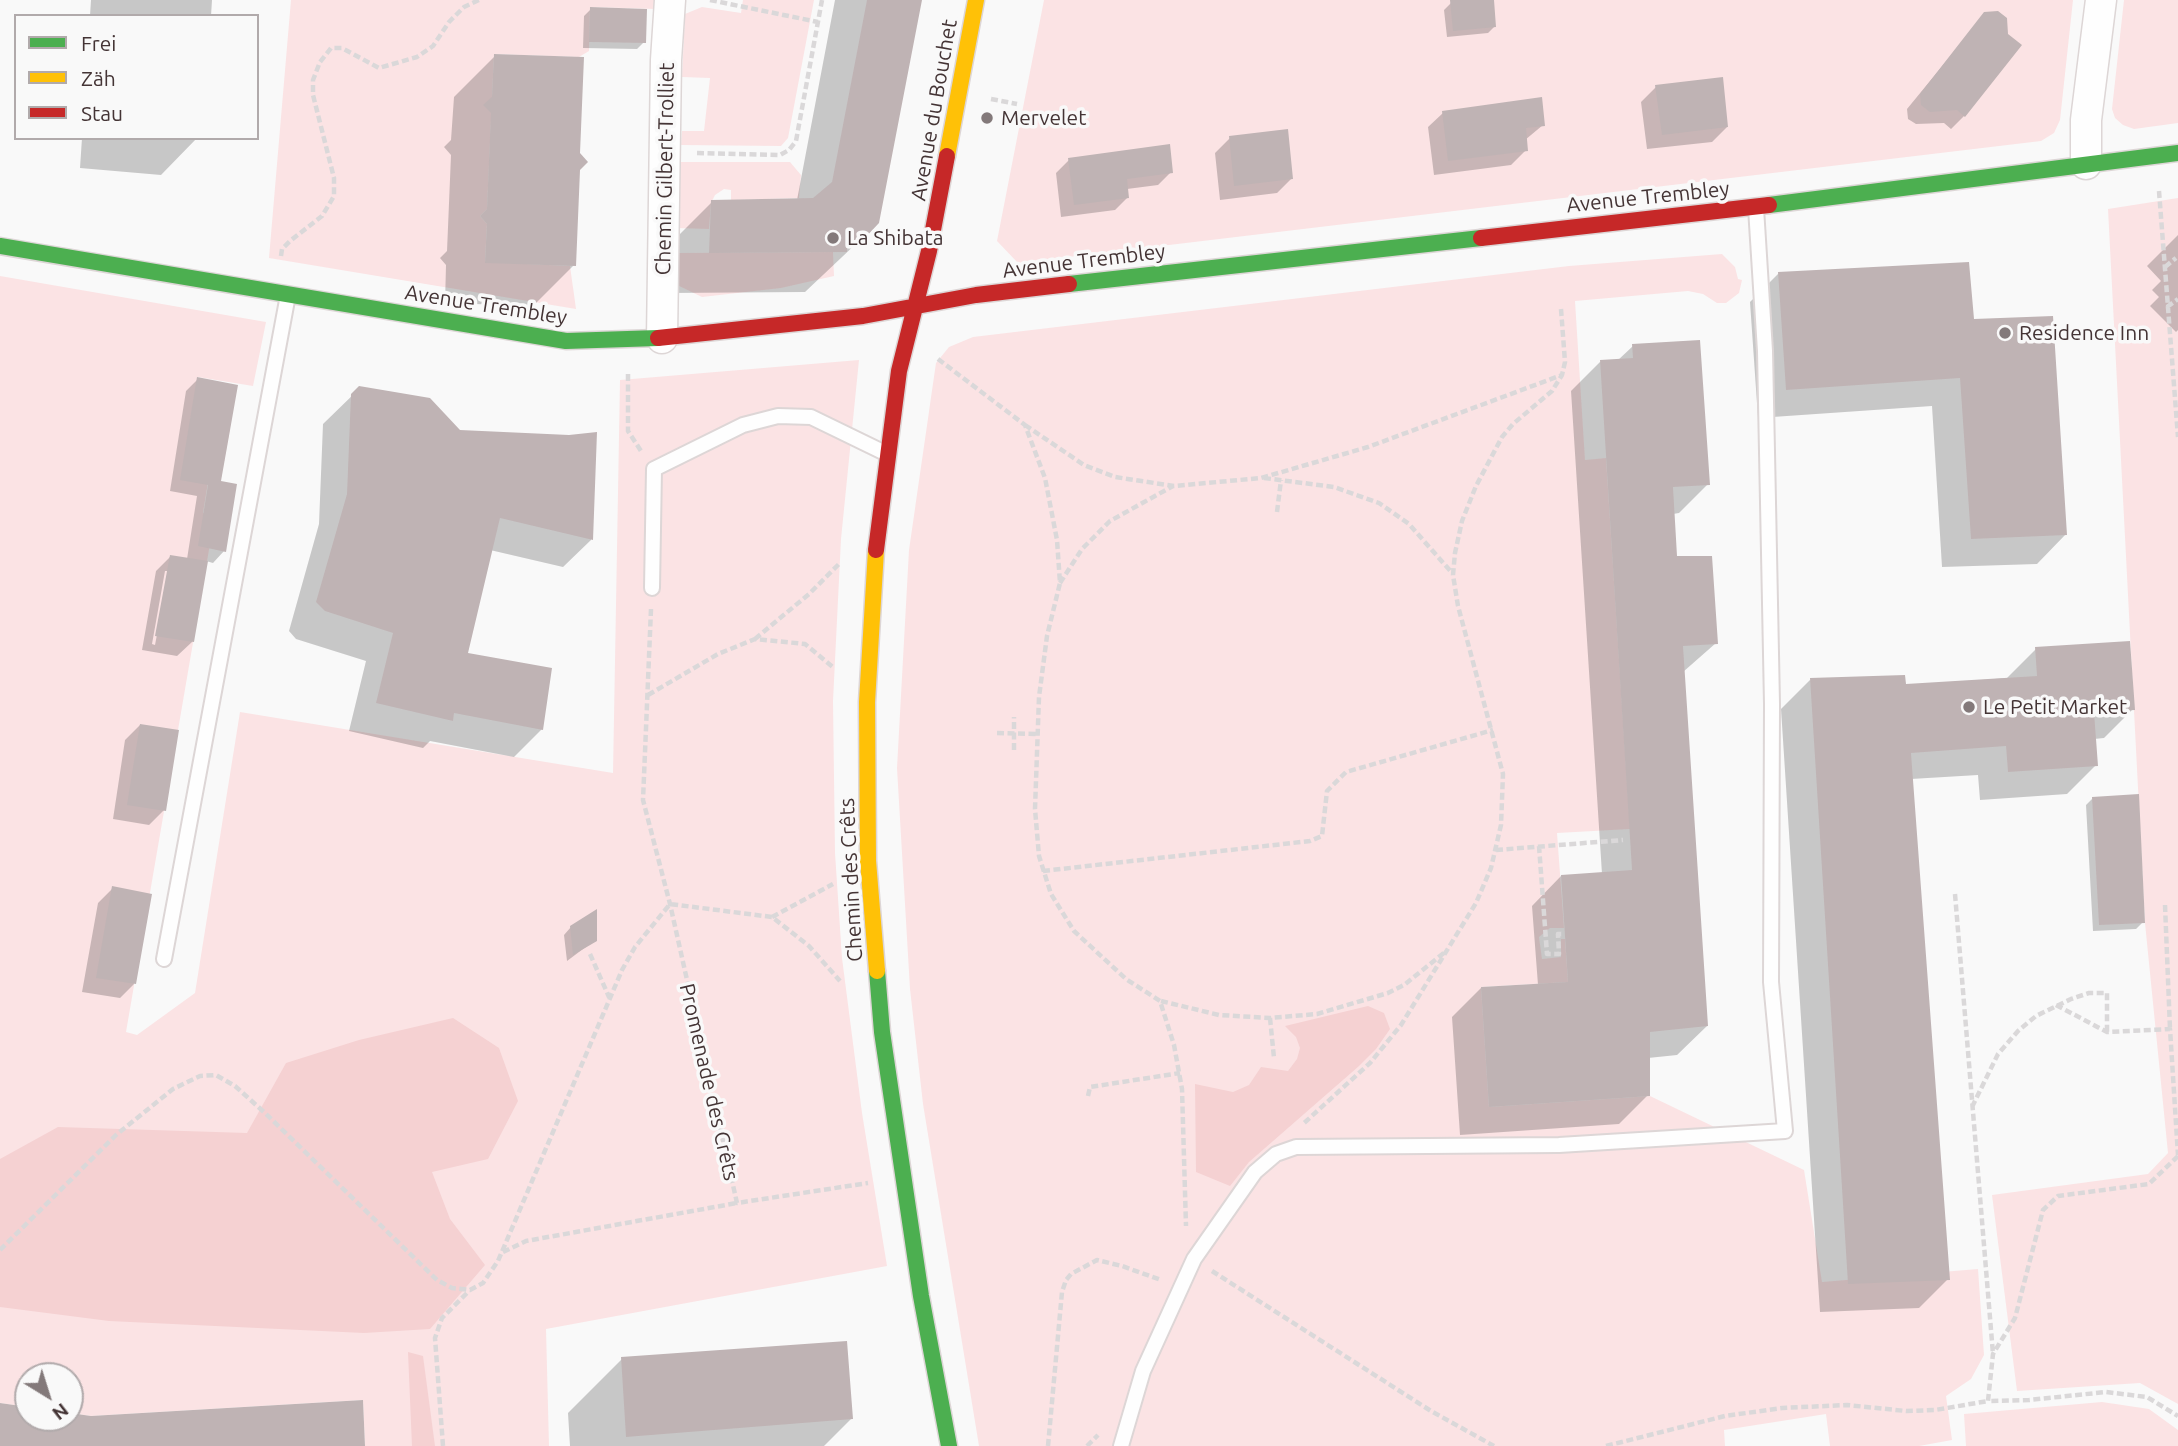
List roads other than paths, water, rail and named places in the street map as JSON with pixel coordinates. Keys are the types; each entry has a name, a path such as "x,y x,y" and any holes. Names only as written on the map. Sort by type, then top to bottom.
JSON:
{"street":[{"name":"Chemin Gilbert-Trolliet","path":"662,338 665,73 670,0"},
{"name":"Avenue du Bouchet","path":"912,309 929,251 975,0"},
{"path":"2086,164 2086,120 2101,0"},
{"name":"Avenue Trembley","path":"0,246 566,341 662,338 912,309 976,295 1756,206 2178,153"},
{"name":"Chemin des Crêts","path":"912,309 878,525 867,702 868,861 882,1032 921,1296 949,1446"}],"lane":[{"path":"1121,1446 1143,1371 1190,1266 1255,1172 1276,1154 1296,1147 1559,1145 1785,1131 1771,982 1772,704 1765,351 1756,206"},
{"path":"164,959 289,293"},
{"path":"652,588 654,469 743,425 778,416 811,417 888,454"}],"place":[{"name":"Mervelet","path":"987,118"},
{"name":"La Shibata","path":"833,238"},
{"name":"Residence Inn","path":"2005,333"},
{"name":"Le Petit Market","path":"1969,707"}]}
